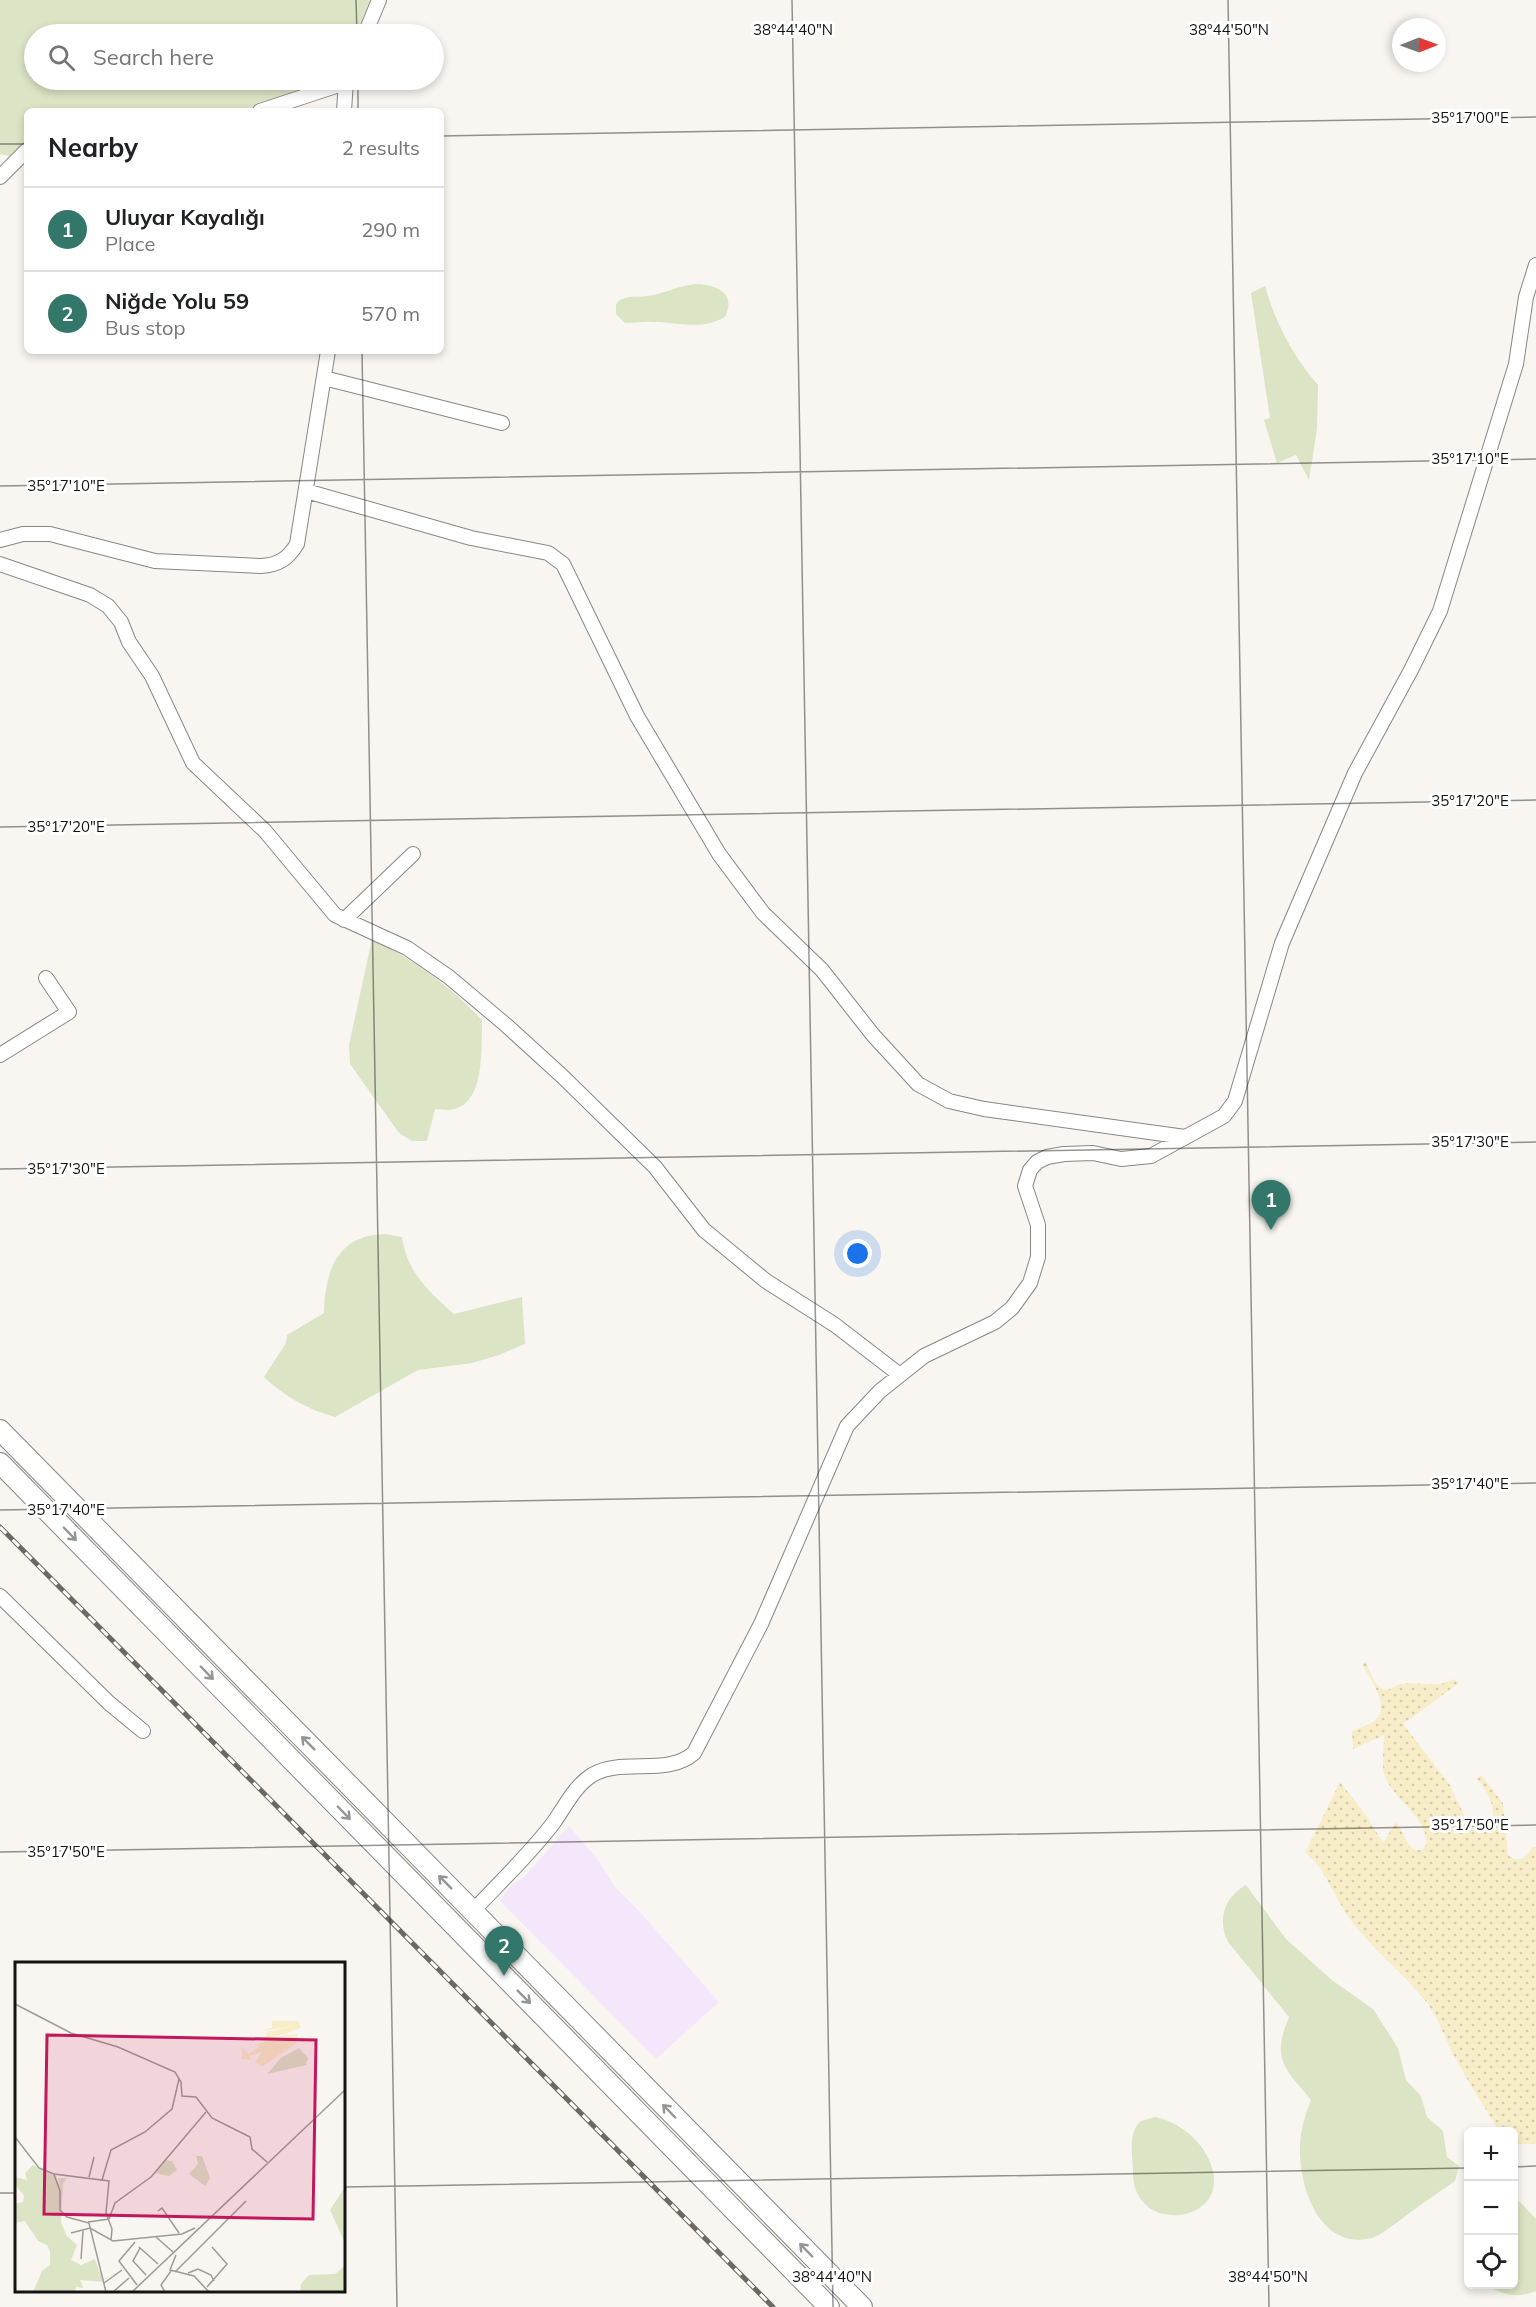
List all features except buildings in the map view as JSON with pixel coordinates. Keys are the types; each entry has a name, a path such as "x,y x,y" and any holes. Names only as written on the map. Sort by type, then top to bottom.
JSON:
{"highway":[{"path":"0,1430 862,2307"},
{"path":"0,1462 829,2307"}],"street":[{"path":"369,24 379,0"},
{"path":"269,108 320,90"},
{"path":"344,108 345,90"},
{"path":"0,177 24,153"},
{"path":"473,1911 554,1822 575,1789 592,1775 610,1768 680,1762 694,1753 761,1624 848,1426 880,1390 924,1356 995,1322 1012,1308 1030,1283 1038,1257 1038,1225 1025,1186 1030,1170 1037,1162 1047,1157 1064,1154 1092,1153 1121,1159 1151,1156 1224,1116 1235,1101 1282,943 1354,773 1411,670 1440,610 1516,364 1526,297 1536,264"},
{"path":"0,540 23,534 50,534 155,561 272,565 282,561 291,554 297,544 328,354"},
{"path":"324,378 502,423"},
{"path":"306,491 471,538 548,553 563,564 637,716 719,854 763,913 822,970 873,1035 918,1084 949,1101 984,1109 1185,1137"},
{"path":"0,564 90,595 108,606 121,622 129,642 152,676 193,763 265,831 335,915 407,948 449,977 562,1076 655,1167 704,1230 766,1281 835,1325 900,1375"},
{"path":"344,920 413,855"},
{"path":"0,1054 69,1012 46,978"},
{"path":"0,1596 109,1703 143,1731"}],"shaded area":[{"path":"569,1826 599,1861 615,1887 719,2002 656,2059 500,1901 509,1887 524,1877"}],"green space":[{"path":"0,0 370,0 360,24 24,24 24,90 315,90 275,108 24,108 24,159 0,154"},
{"path":"699,284 719,289 724,293 728,302 725,317 707,324 690,325 625,323 616,314 616,304 623,299 654,295"},
{"path":"1265,286 1286,339 1318,385 1317,429 1309,480 1296,455 1277,463 1264,420 1270,418 1251,293"},
{"path":"372,939 431,975 482,1020 480,1071 472,1096 464,1104 454,1109 435,1109 427,1141 412,1141 399,1133 350,1064 349,1045"},
{"path":"385,1234 402,1237 409,1261 420,1280 454,1314 522,1297 525,1344 472,1363 418,1370 335,1417 297,1402 264,1377 286,1343 287,1335 324,1313 327,1283 331,1270 345,1248 369,1236"},
{"path":"1246,1885 1286,1939 1333,1981 1373,2009 1398,2048 1406,2080 1421,2096 1427,2117 1443,2131 1447,2157 1459,2166 1455,2181 1383,2233 1372,2238 1354,2239 1338,2235 1325,2225 1308,2195 1300,2160 1300,2144 1311,2100 1288,2071 1281,2054 1281,2044 1289,2017 1228,1942 1223,1926 1223,1917 1228,1903 1238,1890"},
{"path":"1155,2117 1175,2124 1194,2138 1203,2149 1213,2174 1212,2193 1202,2206 1186,2214 1168,2215 1151,2208 1138,2195 1133,2173 1132,2138 1141,2121"},
{"path":"1518,2201 1536,2219 1536,2291 1517,2295 1494,2289 1518,2289"}],"sand":[{"path":"1366,1662 1375,1682 1386,1690 1408,1683 1441,1684 1453,1679 1459,1683 1403,1724 1450,1785 1463,1813 1476,1831 1485,1828 1493,1816 1487,1792 1477,1779 1481,1775 1503,1803 1508,1855 1515,1859 1522,1859 1532,1847 1536,1847 1536,2144 1518,2144 1518,2127 1497,2127 1459,2066 1429,2006 1349,1918 1318,1865 1305,1853 1340,1782 1365,1814 1383,1843 1396,1822 1408,1844 1414,1850 1422,1850 1426,1845 1426,1835 1422,1826 1385,1777 1384,1735 1353,1749 1352,1731 1374,1721 1381,1708 1378,1693 1362,1664"}],"railway":[{"path":"0,1527 773,2307"}],"place":[{"name":"Uluyar Kayalığı","path":"1271,1230"},
{"name":"Niğde Yolu 59","path":"504,1976"}]}
